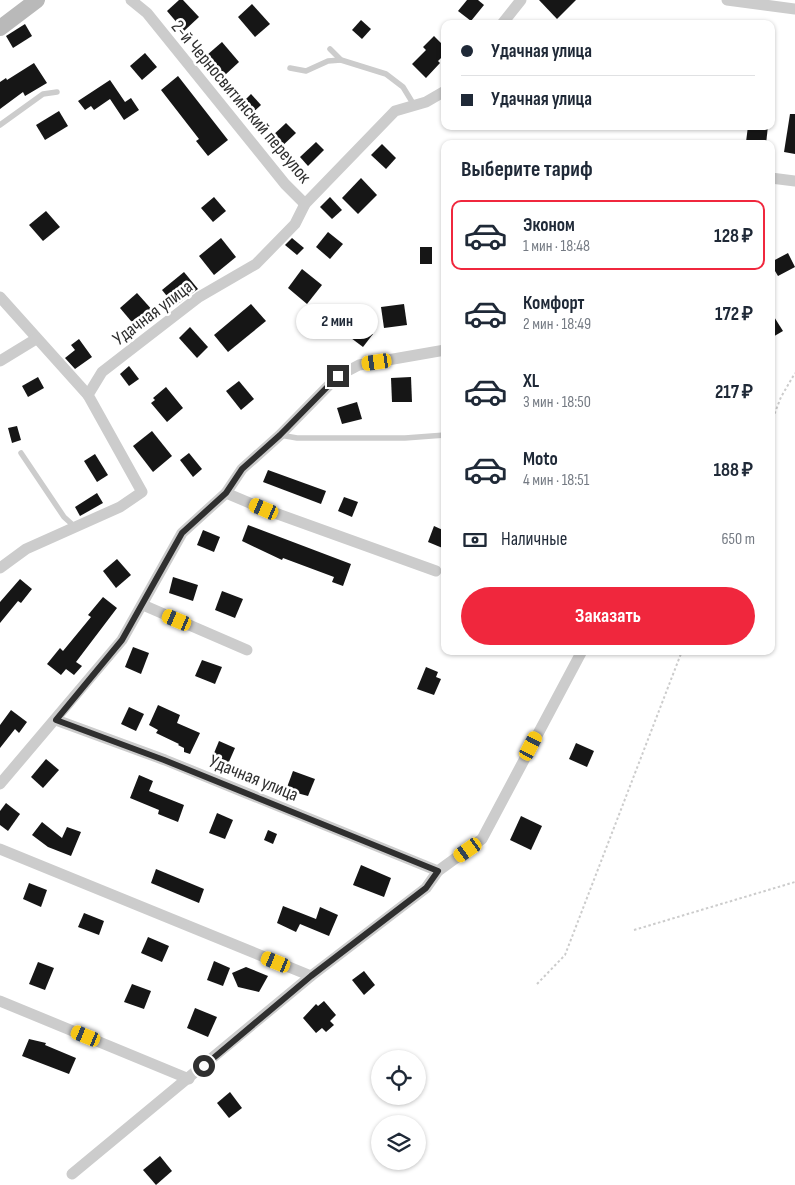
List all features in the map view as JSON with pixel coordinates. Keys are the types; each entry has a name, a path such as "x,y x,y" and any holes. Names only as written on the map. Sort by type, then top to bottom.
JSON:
{"street":[{"path":"0,28 36,0"},
{"name":"2-й Черносвитинский переулок","path":"131,0 147,14 285,184 305,204"},
{"path":"505,20 520,0"},
{"path":"727,0 795,9"},
{"name":"Удачная улица","path":"88,395 102,372 200,297 256,264 295,224 305,204 395,111 426,102 441,93"},
{"path":"775,178 795,181"},
{"path":"0,297 88,395 142,492 120,507 26,549 0,568"},
{"path":"0,361 36,338"},
{"path":"0,784 122,640 182,533 226,493 242,469 280,435 338,376 359,365 441,351"},
{"path":"226,493 264,509 436,571"},
{"path":"142,605 247,650"},
{"path":"72,1174 311,976 426,888 438,871 482,840 580,655"},
{"name":"Удачная улица","path":"56,720 164,760 438,871"},
{"path":"0,849 311,976"},
{"path":"0,1001 189,1079"}],"lane":[{"path":"330,49 341,60"},
{"path":"290,68 306,71 328,61 341,60 386,74 403,87 414,105"},
{"path":"0,125 43,94 57,92"},
{"path":"280,435 297,438 405,438 441,435"},
{"path":"21,453 64,517 74,526"}],"path":[{"path":"775,413 781,397 795,374"},
{"path":"537,984 564,955 680,655"},
{"path":"634,930 795,882"}],"building":[{"path":"179,0 183,0 199,17 184,31 167,11"},
{"path":"467,0 478,0 484,5 472,20 458,11"},
{"path":"539,0 576,0 557,19"},
{"path":"252,4 270,24 255,37 238,17"},
{"path":"361,20 371,29 362,39 352,30"},
{"path":"25,24 32,36 13,48 6,36"},
{"path":"434,36 441,43 441,58 438,61 440,63 426,78 412,64 426,50 423,47"},
{"path":"222,42 239,62 225,75 207,55"},
{"path":"145,53 157,67 142,80 130,66"},
{"path":"34,63 47,83 25,96 23,92 0,109 0,82 6,78 7,80"},
{"path":"178,76 228,140 208,156 196,141 199,139 161,90"},
{"path":"110,80 125,102 131,98 139,110 124,120 110,99 94,110 91,106 85,110 78,101"},
{"path":"251,94 261,105 249,116 239,106"},
{"path":"59,111 68,126 45,140 36,125"},
{"path":"790,114 795,114 795,154 784,152"},
{"path":"286,123 296,133 279,149 270,138"},
{"path":"748,130 768,130 766,140 746,140"},
{"path":"316,142 324,150 308,166 300,157"},
{"path":"382,144 396,158 386,169 371,155"},
{"path":"361,178 377,195 358,214 342,198"},
{"path":"214,197 226,211 213,222 201,208"},
{"path":"330,197 342,210 332,219 320,207"},
{"path":"46,211 60,227 43,241 29,225"},
{"path":"328,232 343,244 330,259 316,247"},
{"path":"221,238 236,257 214,275 199,256"},
{"path":"292,238 304,248 297,255 285,245"},
{"path":"420,247 432,247 432,264 420,264"},
{"path":"788,253 795,267 778,276 775,271 775,260"},
{"path":"302,269 322,285 307,304 288,288"},
{"path":"184,272 198,289 175,306 162,290"},
{"path":"137,293 154,312 136,327 120,308"},
{"path":"251,304 266,321 228,352 214,335"},
{"path":"404,304 407,325 384,328 381,307"},
{"path":"775,318 783,331 775,336"},
{"path":"361,325 373,334 363,347 351,338"},
{"path":"190,327 208,347 197,358 179,338"},
{"path":"79,339 92,357 75,369 65,358 75,350 71,345"},
{"path":"129,366 139,379 129,386 120,374"},
{"path":"38,377 44,388 28,397 22,386"},
{"path":"411,377 412,402 392,402 391,378"},
{"path":"239,381 254,399 241,410 226,391"},
{"path":"166,387 183,408 167,422 151,403 155,400 153,398"},
{"path":"357,402 362,419 342,424 337,408"},
{"path":"17,426 21,440 12,443 8,428"},
{"path":"152,431 172,456 153,472 133,446"},
{"path":"189,453 202,469 193,477 180,460"},
{"path":"95,454 108,475 97,482 84,461"},
{"path":"268,470 326,491 321,504 263,482"},
{"path":"97,493 103,503 80,516 75,507"},
{"path":"344,497 358,502 352,517 338,511"},
{"path":"248,525 351,564 343,586 332,582 334,577 283,558 282,560 242,541"},
{"path":"434,526 441,529 441,547 428,542"},
{"path":"203,530 220,537 214,552 197,545"},
{"path":"117,559 131,575 116,588 103,571"},
{"path":"173,577 198,585 193,601 169,593"},
{"path":"20,579 32,589 21,603 18,601 0,623 0,602"},
{"path":"222,591 243,599 235,618 215,610"},
{"path":"103,597 117,608 76,662 82,666 74,675 66,669 61,675 47,664 60,648 63,651 91,617 88,615"},
{"path":"133,647 149,653 141,674 125,667"},
{"path":"202,660 222,667 215,684 195,676"},
{"path":"426,667 438,672 436,677 441,679 434,695 417,689"},
{"path":"158,705 180,715 177,723 200,733 190,754 184,752 184,748 179,744 156,733 158,730 149,725"},
{"path":"129,707 144,714 136,731 121,724"},
{"path":"11,710 27,722 19,733 15,729 0,748 0,725"},
{"path":"219,741 235,748 228,764 212,758"},
{"path":"576,743 594,751 587,767 569,759"},
{"path":"46,759 59,770 43,788 31,777"},
{"path":"293,771 315,779 308,796 286,790"},
{"path":"139,775 153,781 149,791 184,805 178,822 158,814 159,810 130,798"},
{"path":"6,803 20,814 8,831 0,825 0,811"},
{"path":"217,813 233,820 225,839 209,833"},
{"path":"521,816 542,826 531,850 510,840"},
{"path":"42,822 62,838 67,827 81,832 71,856 48,847 32,835"},
{"path":"268,830 277,834 273,844 264,840"},
{"path":"361,865 391,878 384,897 353,885"},
{"path":"156,869 204,889 199,903 151,883"},
{"path":"29,883 47,890 41,907 23,899"},
{"path":"283,906 316,919 320,907 338,915 329,936 300,924 296,932 277,923"},
{"path":"84,913 104,921 99,935 78,927"},
{"path":"148,937 169,946 162,962 141,953"},
{"path":"214,961 230,968 223,986 207,980"},
{"path":"38,962 54,968 45,990 29,984"},
{"path":"246,967 268,976 259,992 238,987 232,973"},
{"path":"364,971 375,985 364,995 352,980"},
{"path":"132,984 151,991 144,1009 124,1002"},
{"path":"324,1001 336,1015 330,1021 334,1025 326,1032 322,1028 316,1033 303,1018 316,1004 318,1006"},
{"path":"195,1008 217,1017 208,1037 187,1028"},
{"path":"29,1039 46,1043 45,1045 76,1058 69,1074 22,1056"},
{"path":"230,1092 242,1108 229,1118 217,1103"},
{"path":"160,1156 172,1171 156,1185 143,1170"}],"route":[{"path":"204,1066 311,976 426,888 438,871 164,760 56,720 122,640 182,533 226,493 242,469 280,435 338,376"}]}
